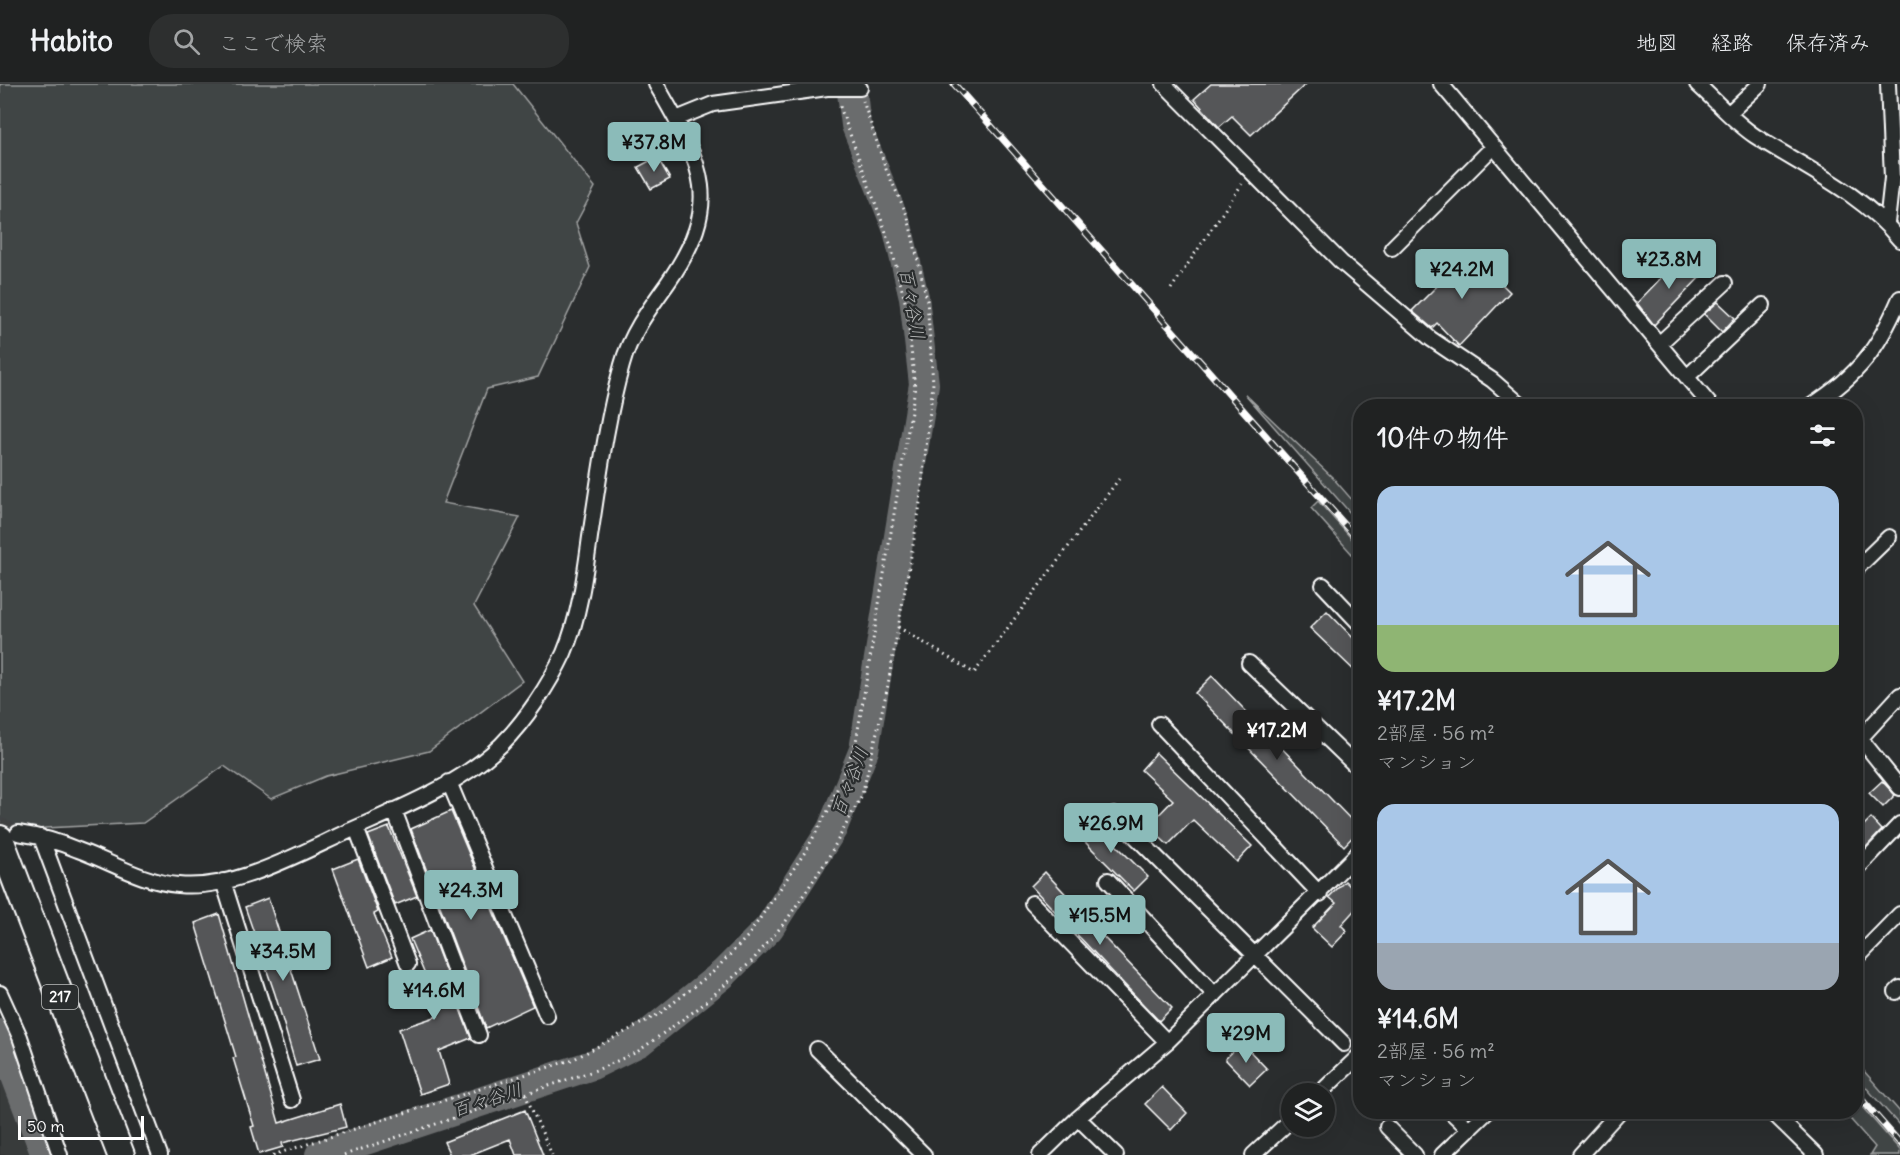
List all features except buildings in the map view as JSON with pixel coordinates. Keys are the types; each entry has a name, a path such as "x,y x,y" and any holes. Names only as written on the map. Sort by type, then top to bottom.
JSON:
{"highway":[{"name":"217","path":"9,836 121,1155"}],"street":[{"path":"9,836 41,837 146,878 177,885 212,885 285,860 394,810 449,782 500,746 537,701 564,651 584,579 608,420 623,361 633,335 683,259 699,225 702,199 699,170 692,146 656,84"},
{"path":"1164,84 1341,262 1431,339 1492,380 1514,399"},
{"path":"1441,84 1705,399"},
{"path":"1697,84 1753,134 1846,192 1887,223 1900,240"},
{"path":"1729,113 1760,84"},
{"path":"1887,223 1892,178 1888,84"},
{"path":"676,119 713,104 830,88 860,88"},
{"path":"1392,248 1493,147"},
{"path":"1659,344 1725,283"},
{"path":"1822,399 1832,393 1874,352 1900,298"},
{"path":"1687,377 1763,305"},
{"path":"1863,562 1889,537"},
{"path":"1323,585 1353,617"},
{"path":"1249,663 1353,763"},
{"path":"1863,732 1900,695"},
{"path":"1159,724 1320,894"},
{"path":"1863,745 1900,788"},
{"path":"449,782 548,1016"},
{"path":"394,810 479,1035"},
{"path":"1114,815 1344,1044"},
{"path":"1863,863 1900,824"},
{"path":"356,828 408,964"},
{"path":"41,837 157,1149"},
{"path":"1040,1155 1078,1118 1167,1042 1257,957 1353,859"},
{"path":"1108,880 1215,995"},
{"path":"223,881 292,1100"},
{"path":"1032,903 1167,1042"},
{"path":"1863,952 1900,914"},
{"path":"0,993 20,1037 60,1155"},
{"path":"817,1049 924,1155"},
{"path":"1331,1083 1353,1062"},
{"path":"1078,1118 1116,1155"},
{"path":"1458,1119 1469,1129"},
{"path":"1442,1155 1480,1119"},
{"path":"1580,1155 1613,1119"},
{"path":"1779,1119 1816,1155"},
{"path":"1387,1127 1415,1155"},
{"path":"1253,1155 1281,1129"}],"path":[{"path":"273,1155 574,1059 659,1014 713,972 748,936 807,849 823,819 856,742 915,388 907,309 891,246 830,88"},
{"path":"344,1155 599,1069 637,1052 700,1007 752,961 786,921 827,860 862,795 887,690 919,511 933,383 927,300 908,217 873,134 860,88"},
{"path":"1171,289 1251,170"},
{"path":"898,627 974,673 1119,479"},
{"path":"525,1094 552,1155"}],"shaded area":[{"path":"0,84 513,84 595,187 576,223 590,267 538,377 487,389 443,503 520,517 474,606 522,681 429,751 326,776 271,799 224,766 143,823 45,828 0,837"},
{"path":"1245,394 1333,478 1353,501 1353,516"},
{"path":"1318,501 1353,540 1353,555 1311,508"},
{"path":"0,1057 37,1155 0,1155"},
{"path":"1863,1070 1900,1112 1900,1126 1863,1084"},
{"path":"1863,1108 1900,1150 1900,1155 1870,1155 1875,1147 1850,1119 1863,1119"}],"waterway":[{"name":"百々谷川","path":"320,1155 592,1065 639,1042 723,974 769,928 832,829 864,750 924,384 914,297 898,230 856,125 851,84"},
{"name":"百々谷川","path":"0,1034 46,1155"}],"tunnel":[{"path":"0,825 18,833"}],"railway":[{"path":"954,84 1353,534"},
{"path":"1863,1101 1900,1143"}]}
